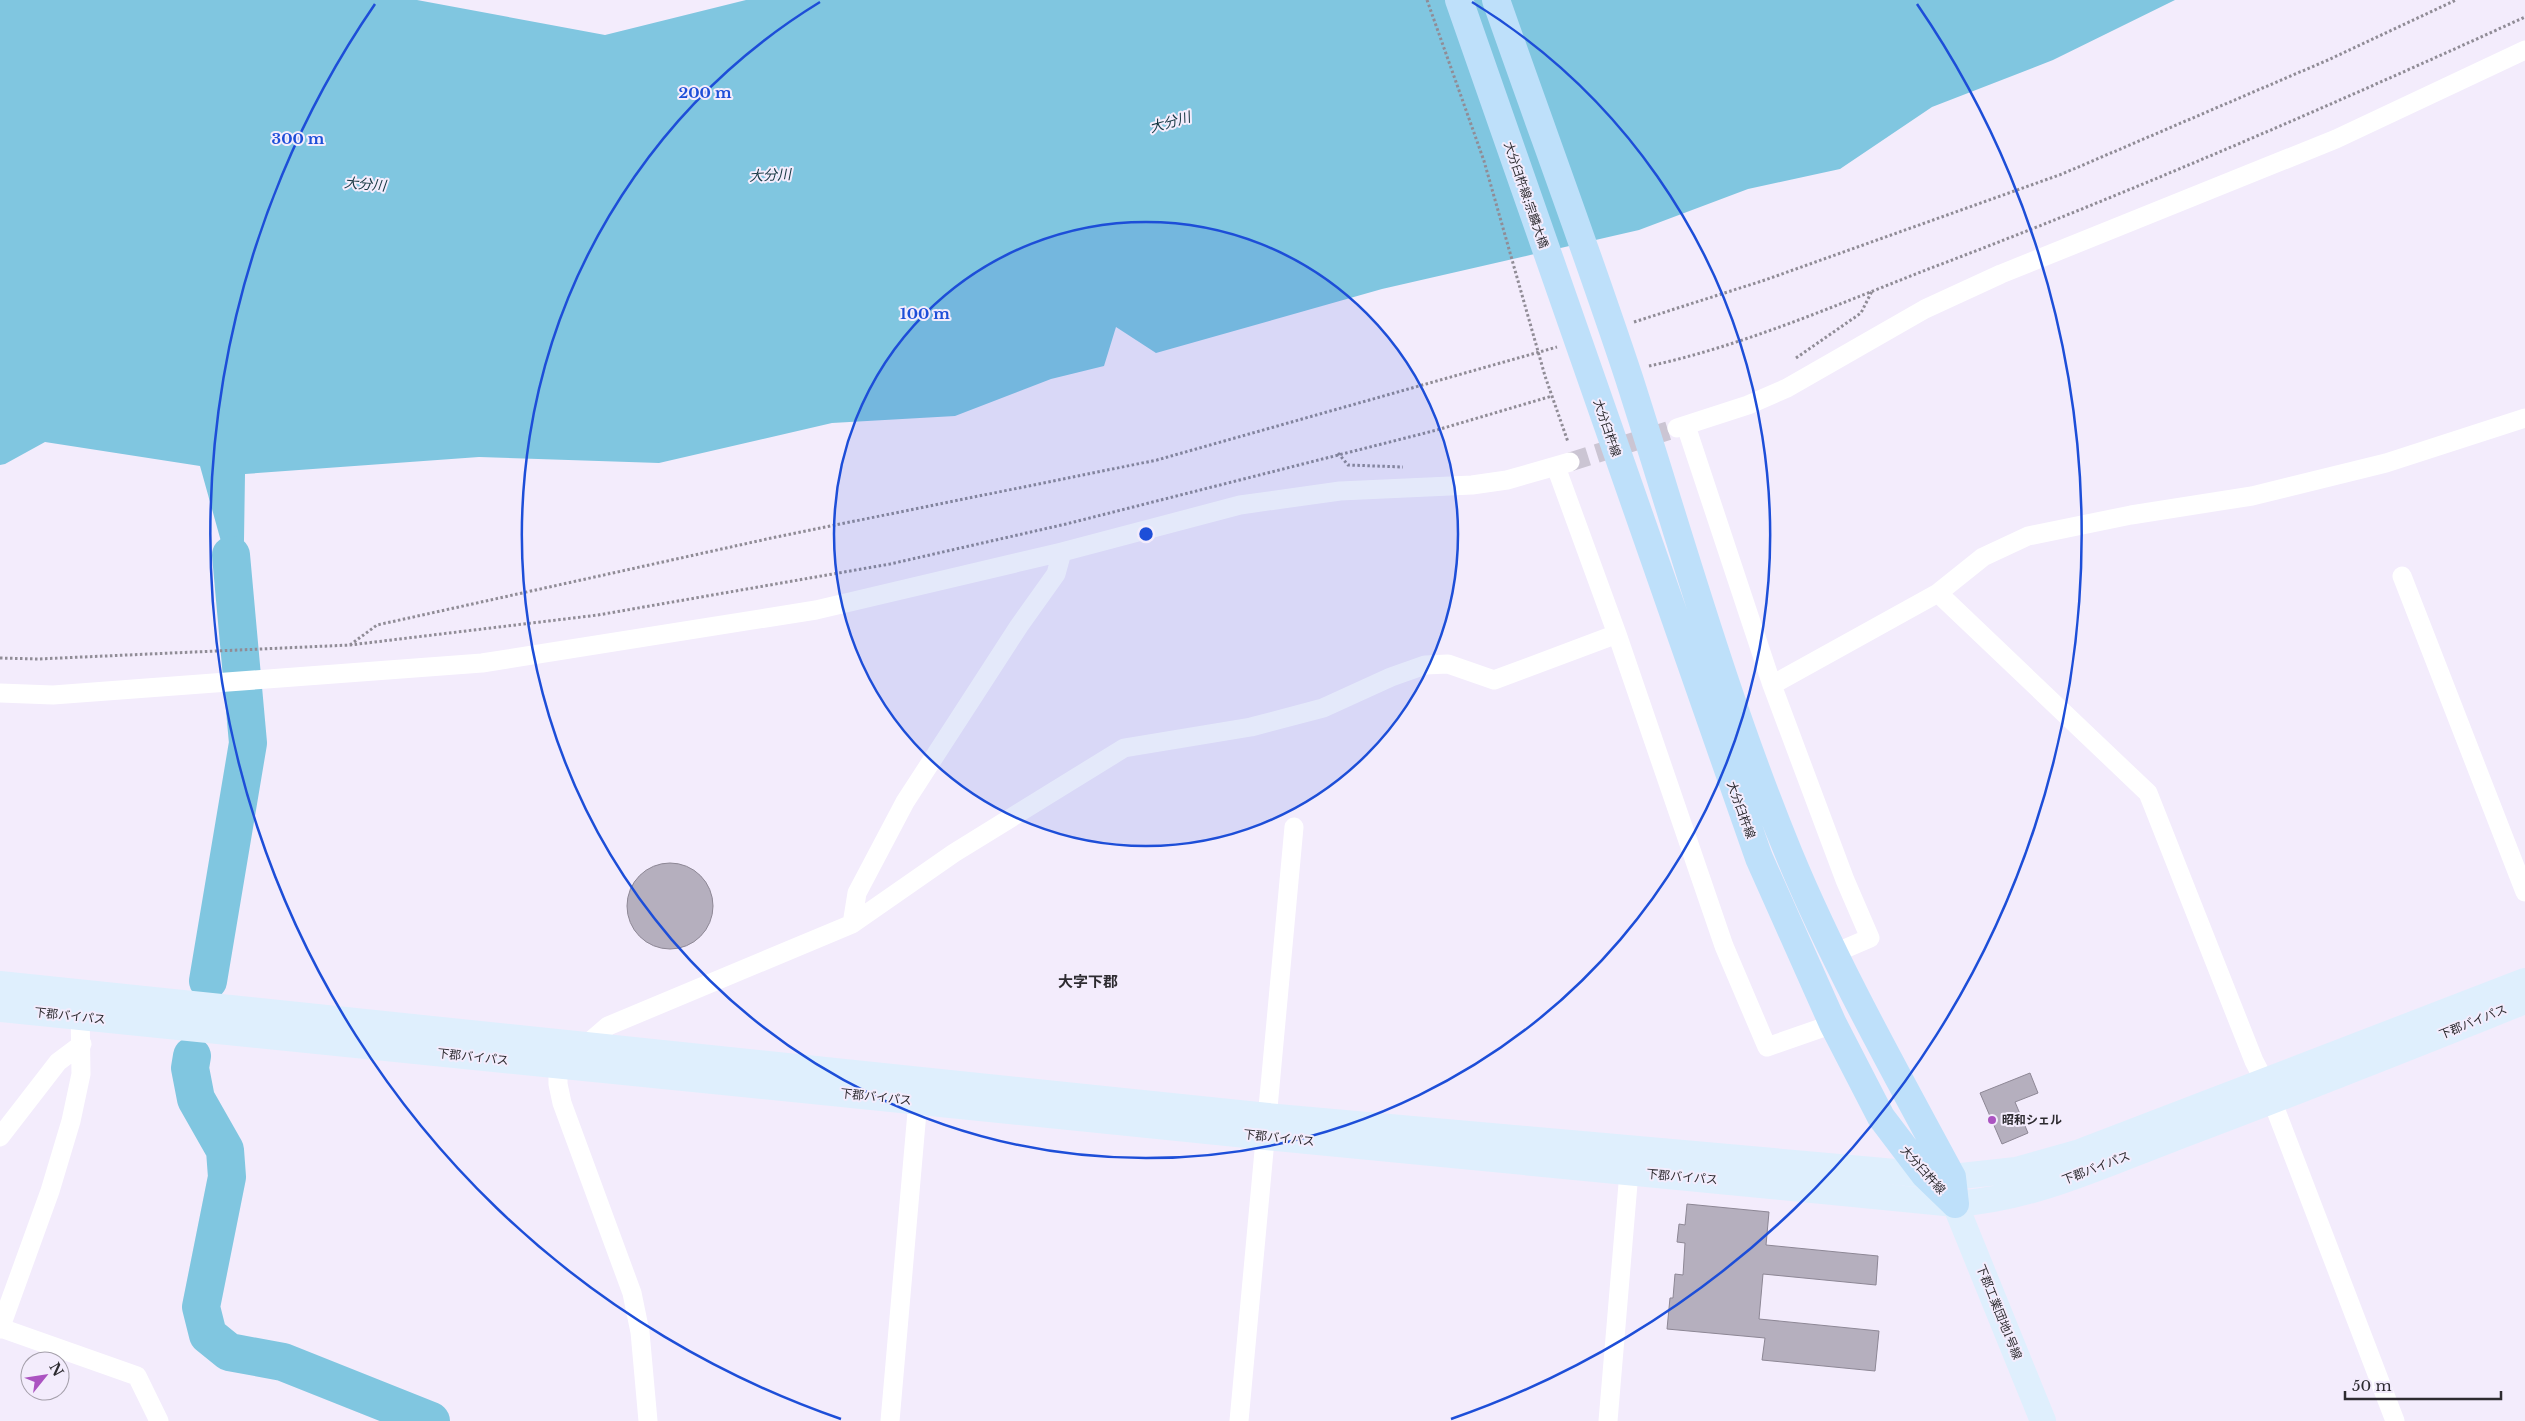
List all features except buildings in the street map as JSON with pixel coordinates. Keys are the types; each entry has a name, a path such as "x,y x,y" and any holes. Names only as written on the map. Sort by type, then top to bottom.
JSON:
{"main road":[{"name":"大分臼杵線;宗麟大橋","path":"1459,0 1594,389"},
{"path":"1496,0 1638,370"},
{"name":"大分臼杵線","path":"1638,370 1741,727 1789,854 1874,1033 1953,1190"},
{"name":"大分臼杵線","path":"1594,389 1759,858 1832,1024 1880,1117 1925,1175 1953,1190"}],"street":[{"path":"1835,953 1870,938 1844,880 1772,685 1682,427 1787,388 1925,309 2002,274 2336,139 2525,50"},
{"path":"1772,685 1938,593 1983,557 2028,536 2262,493 2386,463 2525,418"},
{"path":"0,693 53,695 482,662 816,610 1062,552 1240,504 1340,492 1472,486 1507,480 1563,465 1617,634 1724,946 1767,1047 1832,1024"},
{"path":"852,924 857,893 905,802 1019,626 1056,574 1062,552"},
{"path":"2402,576 2525,892"},
{"path":"1938,593 2148,793 2254,1061 2269,1092 2395,1421"},
{"path":"586,1045 608,1026 852,924 954,853 1124,748 1251,727 1287,718 1323,708 1391,677 1425,665 1448,664 1494,680 1617,634"},
{"path":"1239,1421 1294,827"},
{"name":"下郡バイパス","path":"0,984 80,1004 558,1065 919,1091 1267,1127 1629,1172 1953,1190 2001,1199 2058,1182 2525,981"},
{"name":"下郡バイパス","path":"2269,1092 2525,1001"},
{"path":"80,1004 82,1044 80,1074 71,1121 50,1191 1,1329 137,1376 159,1421"},
{"name":"下郡バイパス","path":"0,1009 80,1004 586,1045 919,1091"},
{"path":"0,1136 58,1062 82,1044"},
{"path":"558,1065 558,1084 562,1103 632,1293 640,1332 648,1421"},
{"path":"890,1421 919,1091"},
{"name":"下郡バイパス","path":"1267,1127 1925,1175"},
{"path":"1608,1421 1629,1172"},
{"name":"下郡工業団地1号線","path":"1953,1190 2043,1421"}],"path":[{"path":"1428,0 1484,161 1545,376"},
{"path":"1633,322 1765,280 2062,174 2328,60 2456,0"},
{"path":"1638,370 1762,333 2072,213 2525,17"},
{"path":"1790,362 1861,313 1872,291"},
{"path":"350,645 376,625 776,537 1157,460 1558,346"},
{"path":"0,658 38,659 350,645 598,614 890,564 1075,522 1437,430 1552,396"}],"water":[{"name":"大分川","path":"0,0 417,0 605,35 746,0 2175,0 2053,60 1932,107 1840,169 1748,189 1639,230 1382,289 1156,353 1116,327 1104,366 1051,379 955,416 832,423 659,463 479,457 245,474 243,605 228,607 222,545 200,466 45,442 0,465"}],"waterway":[{"path":"208,981 248,743 231,555"},
{"path":"192,1056 190,1068 196,1099 225,1150 227,1177 201,1307 208,1335 229,1352 283,1362 431,1421"}],"tunnel":[{"path":"1570,462 1677,428"}],"place":[{"name":"昭和シェル","path":"1992,1120"}],"district":[{"name":"大字下郡","path":"1088,982"}]}
